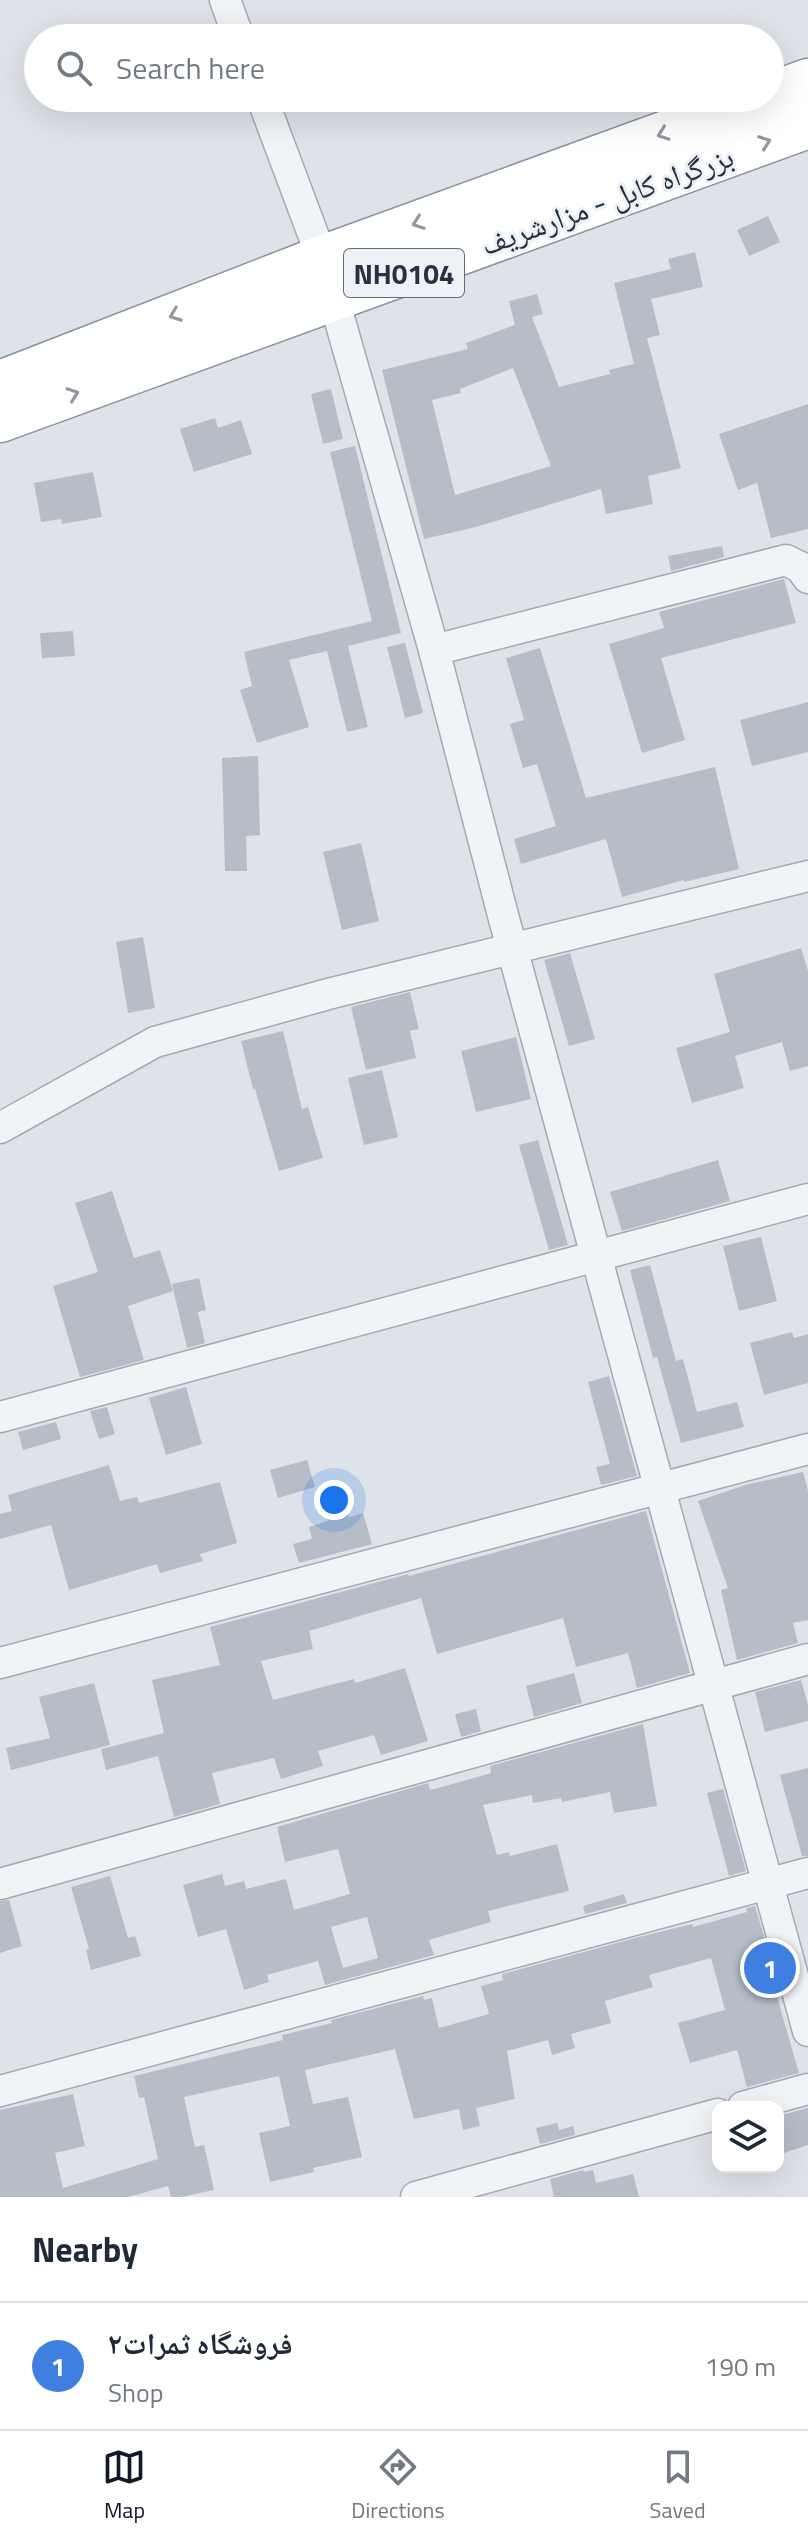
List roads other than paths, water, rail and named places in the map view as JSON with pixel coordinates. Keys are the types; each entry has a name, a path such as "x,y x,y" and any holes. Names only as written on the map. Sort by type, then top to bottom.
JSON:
{"highway":[{"path":"784,90 808,81"},
{"name":"بزرگراه کابل - مزارشریف","path":"0,420 728,112"},
{"name":"بزرگراه کابل - مزارشریف","path":"0,383 808,126"}],"street":[{"path":"225,0 234,24"},
{"path":"267,112 328,279 434,650 808,2031"},
{"path":"434,650 786,560 800,567 808,578"},
{"path":"0,1128 155,1042 332,993 808,876"},
{"path":"0,1417 808,1199"},
{"path":"0,1663 808,1449"},
{"path":"0,1884 808,1659"},
{"path":"0,2091 808,1873"},
{"path":"765,2101 808,2089"},
{"path":"416,2197 712,2116"}],"place":[{"name":"فروشگاه ثمرات٢","path":"770,1968"}]}
